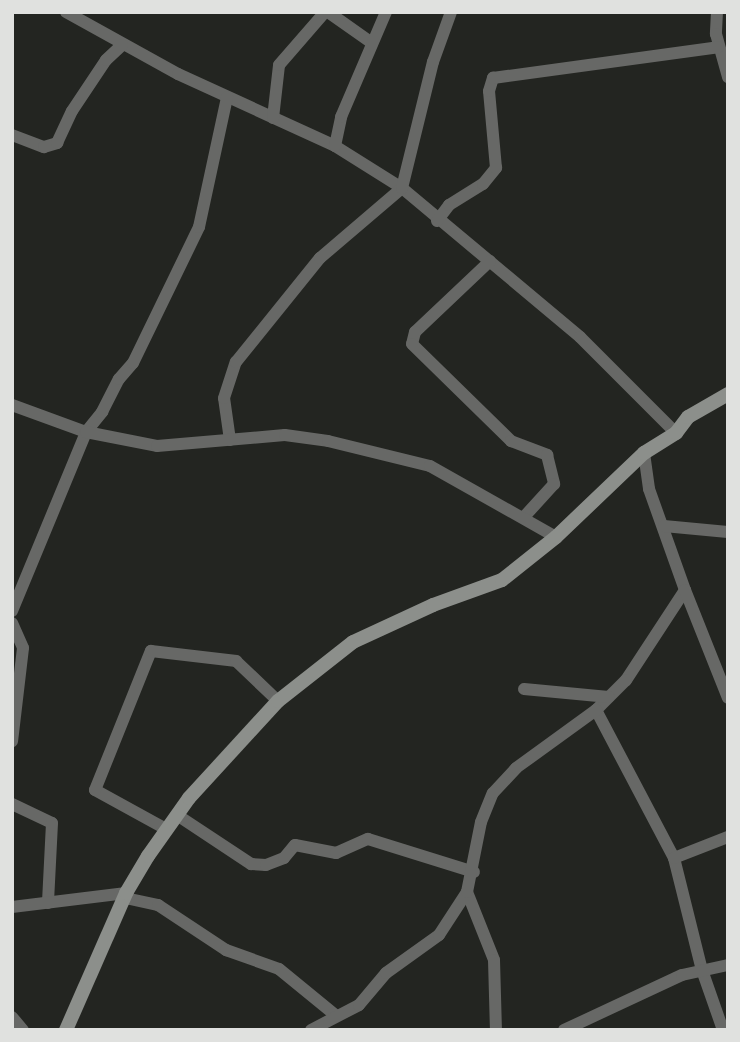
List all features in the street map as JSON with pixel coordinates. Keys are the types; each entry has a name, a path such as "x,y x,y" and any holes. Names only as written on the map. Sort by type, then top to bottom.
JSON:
{"street":[{"path":"66,12 122,45 335,146 402,188 437,221 490,261 580,337 676,433"},
{"path":"272,118 279,65 327,12 372,43"},
{"path":"335,146 341,117 386,12"},
{"path":"230,440 224,398 236,362 320,258 402,188 433,62 451,12"},
{"path":"717,12 718,47 728,77"},
{"path":"12,135 44,147 57,143 72,111 106,60 122,45"},
{"path":"437,221 449,205 483,184 496,168 489,91 493,78 718,47"},
{"path":"12,611 86,432 133,363 199,227 227,97"},
{"path":"490,261 415,332 412,344 511,441 547,456 554,484 524,517"},
{"path":"66,1030 126,893 166,829 278,701 353,642 502,580 556,537 644,453 676,433 688,417 728,394"},
{"path":"12,405 86,432 156,446 285,435 384,453 430,466 556,537"},
{"path":"644,453 649,489 728,698"},
{"path":"664,526 728,532"},
{"path":"311,1030 334,1014 359,1005 386,973 439,935 467,892 474,872 481,822 498,787 610,696 655,640 685,590"},
{"path":"12,623 23,648 12,741"},
{"path":"166,829 95,790 151,650 236,661 278,701"},
{"path":"524,689 610,696"},
{"path":"596,710 674,858 702,970 723,1030"},
{"path":"12,804 52,823 48,903"},
{"path":"177,815 251,864 266,865 284,858 295,845 336,853 368,839 474,872"},
{"path":"674,858 728,837"},
{"path":"467,892 494,960 496,1030"},
{"path":"12,907 126,893"},
{"path":"126,893 130,899 158,905 226,950 279,969 334,1014"},
{"path":"564,1030 702,970 728,965"},
{"path":"12,1017 23,1030"}]}
